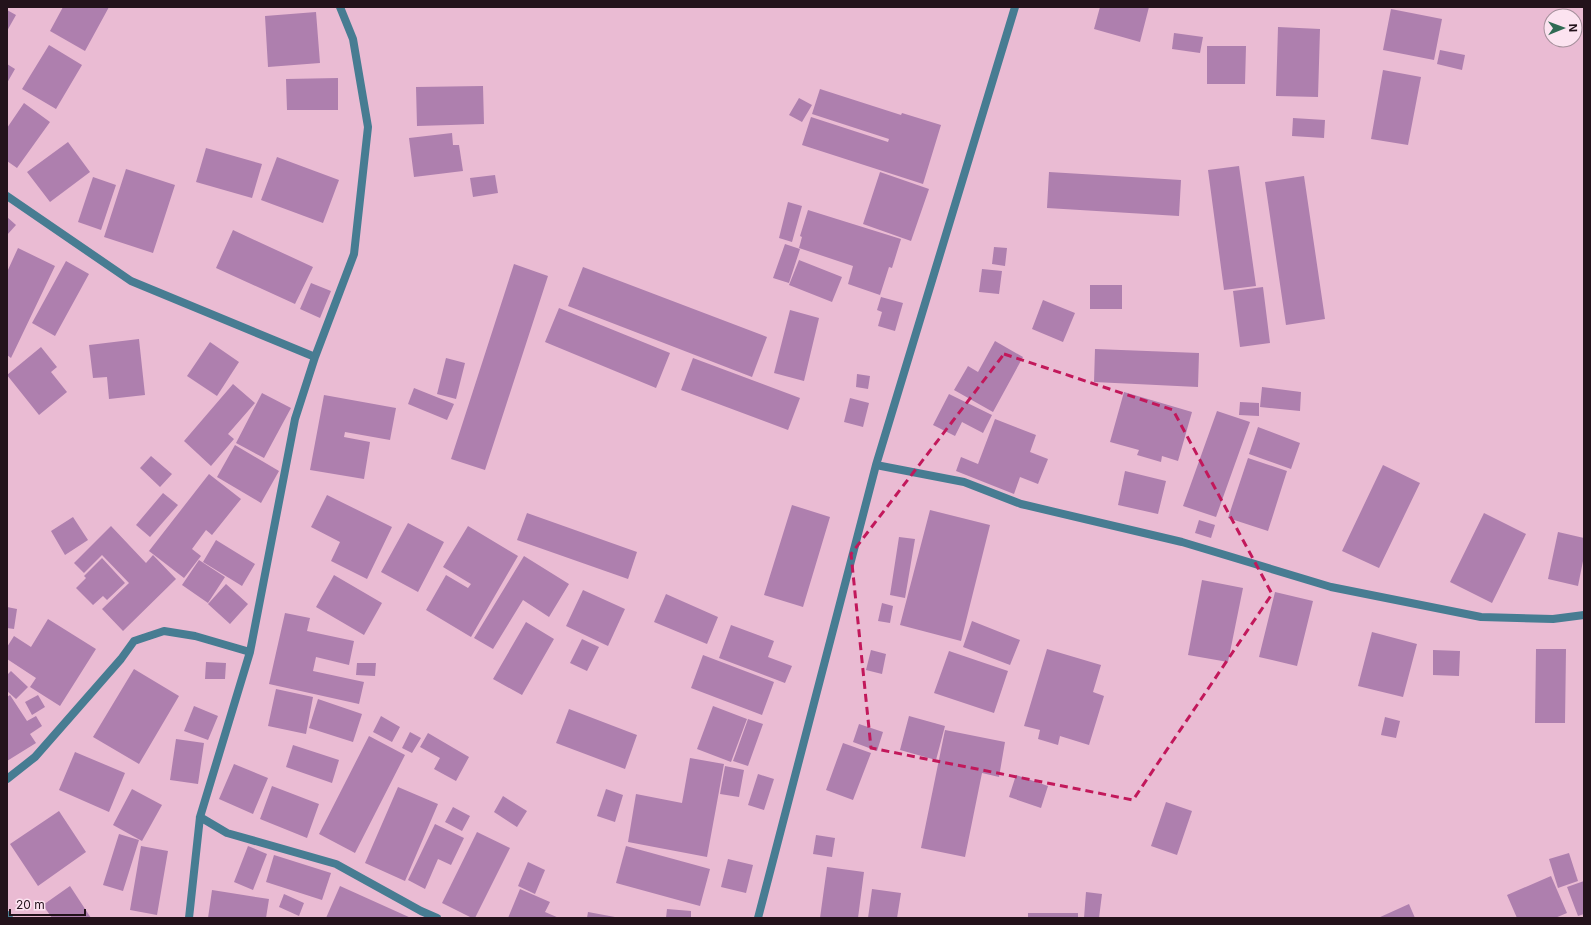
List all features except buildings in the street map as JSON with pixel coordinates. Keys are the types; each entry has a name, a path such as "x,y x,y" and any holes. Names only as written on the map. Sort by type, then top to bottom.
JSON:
{"street":[{"path":"189,918 200,817 250,652 295,419 315,357 354,254 368,126 354,39 340,7"},
{"path":"758,918 876,465 1015,7"},
{"path":"7,196 131,281 315,357"},
{"path":"876,465 964,482 1021,504 1182,542 1331,587 1481,617 1553,619 1584,615"},
{"path":"7,778 34,757 121,659 134,642 164,630 195,636 250,652"},
{"path":"200,817 227,833 336,864 421,911 437,918"}],"highlighted area":[{"path":"1004,354 1173,410 1272,594 1133,800 871,748 851,554"}]}
